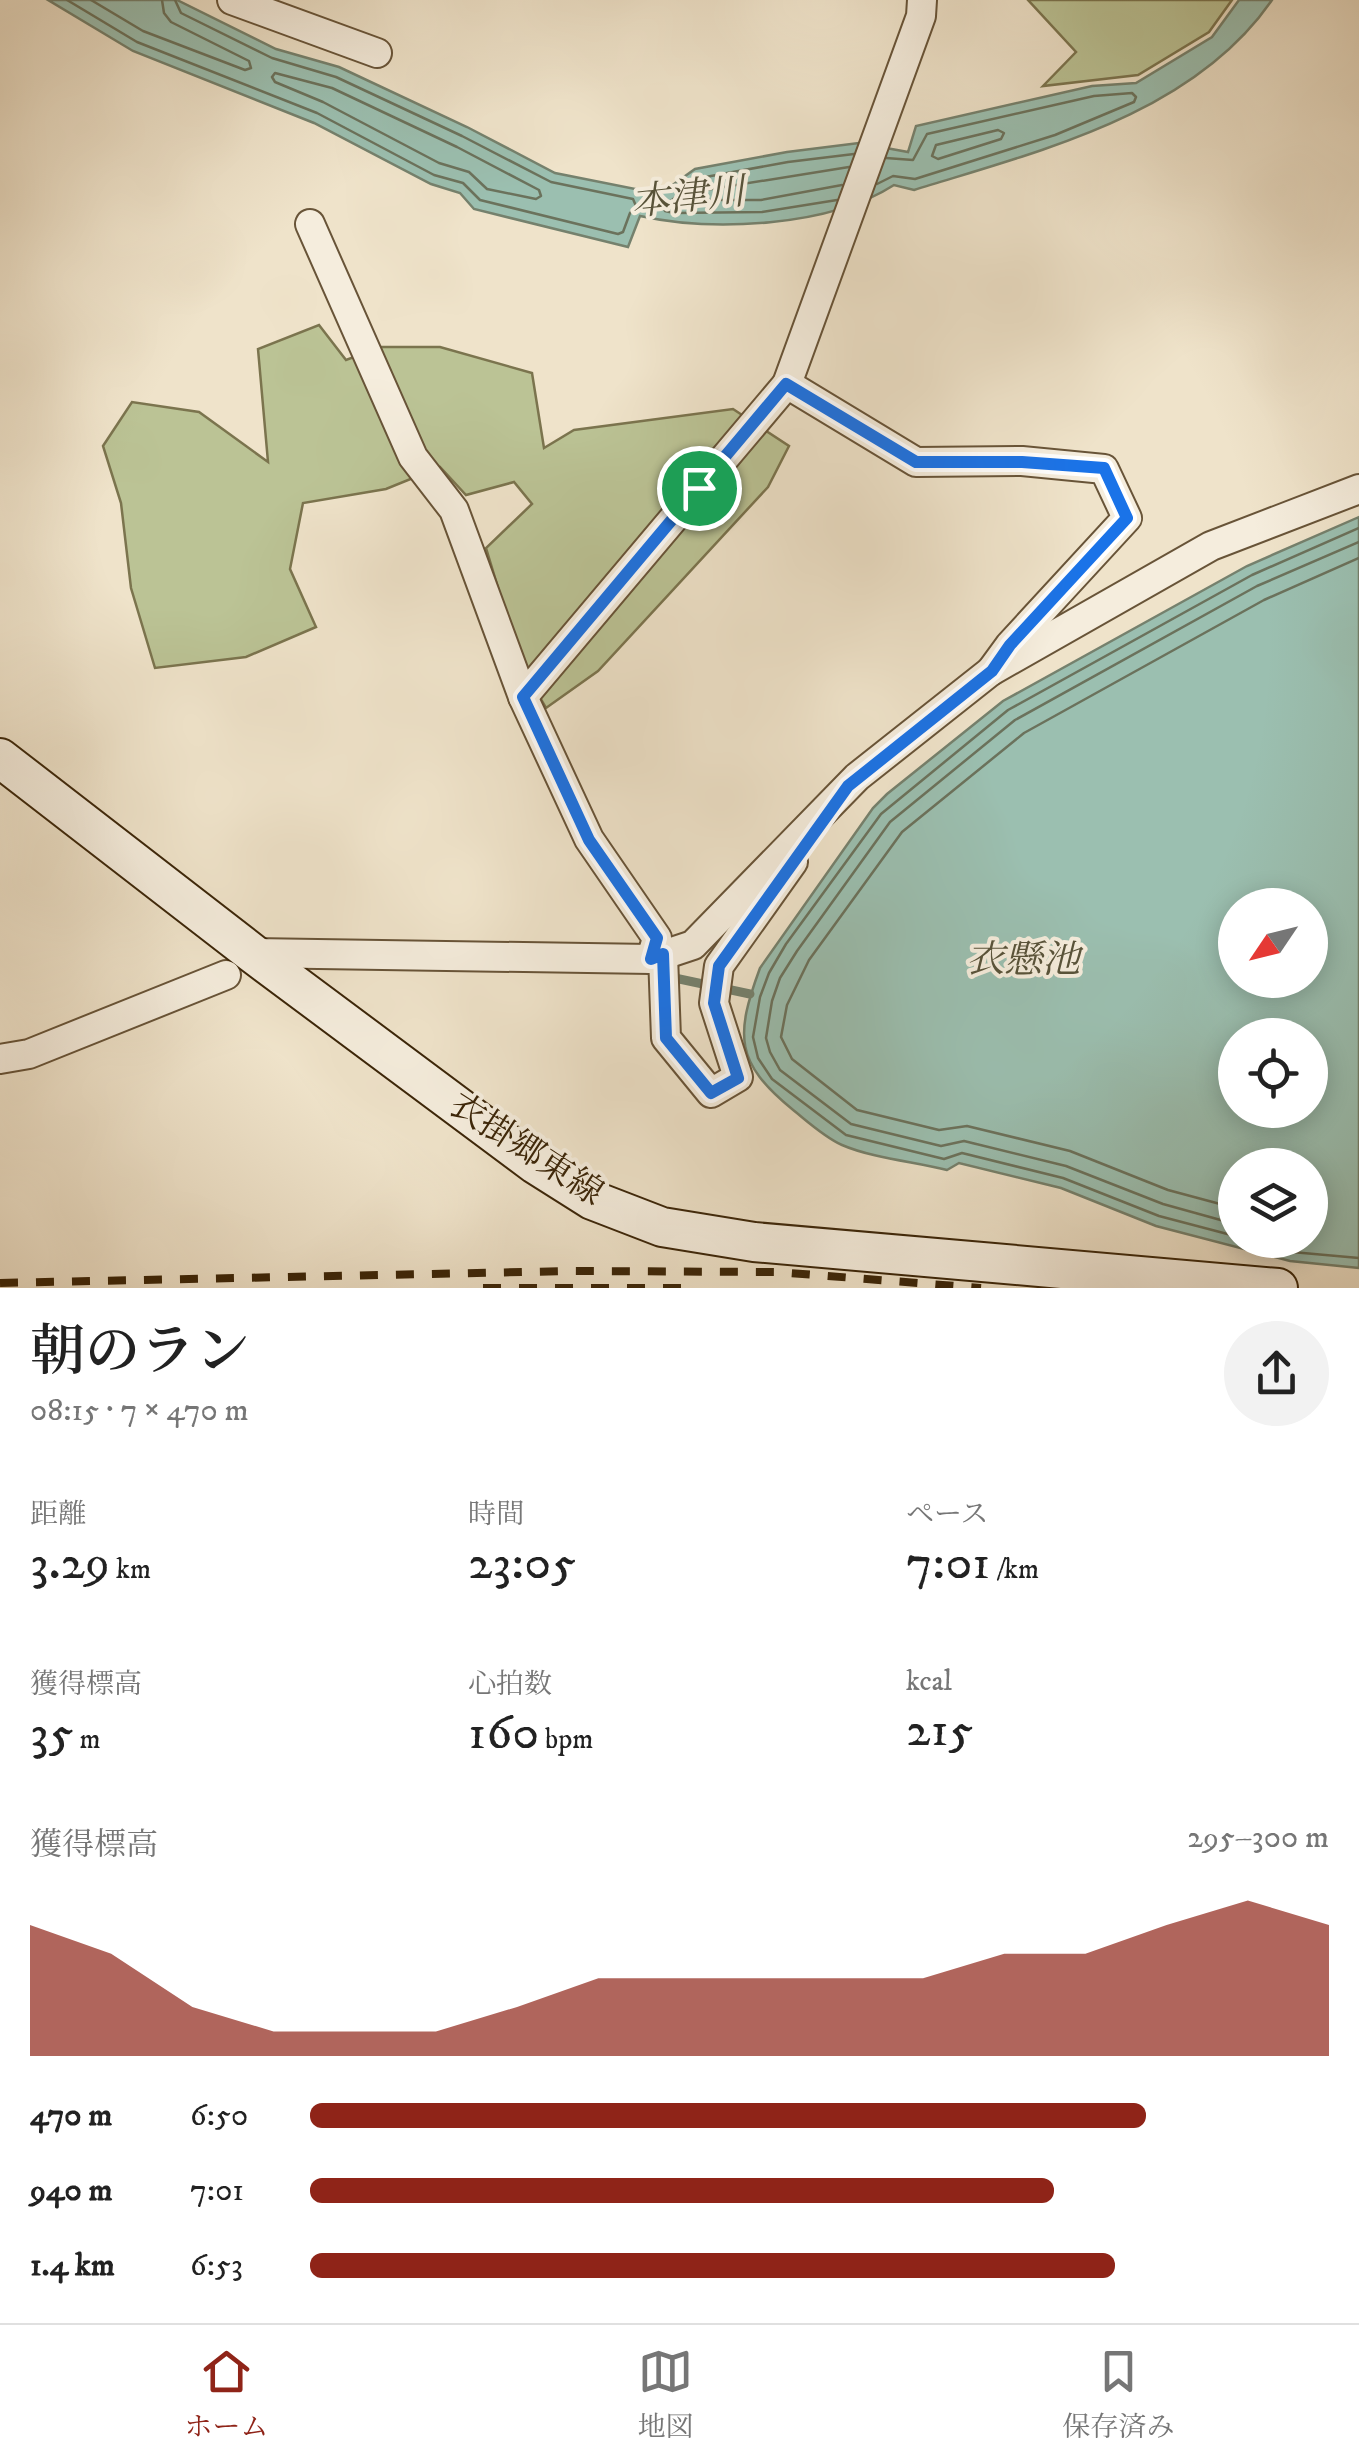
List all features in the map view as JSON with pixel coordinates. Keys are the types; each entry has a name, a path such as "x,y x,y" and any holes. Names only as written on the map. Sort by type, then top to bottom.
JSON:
{"main road":[{"name":"衣掛郷東線","path":"0,758 239,964 592,1200 662,1226 754,1242 1278,1288"}],"street":[{"path":"232,0 377,53"},
{"path":"523,697 786,384 921,16 922,0"},
{"path":"310,224 413,457 454,510 523,697 589,840 657,938 666,1038 711,1093 738,1078 714,1003 719,966 848,786"},
{"path":"786,384 916,462 1022,462 1104,468 1127,518 1010,645 992,671"},
{"path":"0,1059 29,1054 239,964 657,957 693,945 848,786 992,671 1211,546 1359,489"}],"shaded area":[{"path":"1028,0 1232,0 1209,32 1138,75 1043,86 1076,52"},
{"path":"319,325 346,360 381,347 440,347 532,373 544,448 574,430 733,409 789,446 768,487 598,671 546,708 522,667 486,548 532,504 514,482 466,495 440,467 386,489 303,503 290,569 316,627 246,657 155,668 131,588 121,503 103,446 132,402 199,412 268,462 258,349"}],"water":[{"name":"本津川","path":"48,0 177,0 276,49 339,67 555,173 660,194 695,169 859,143 908,152 916,126 1092,86 1136,83 1212,37 1239,0 1272,0 1239,40 1200,73 1110,124 1061,143 914,190 894,185 837,210 804,217 701,224 640,216 628,247 474,209 460,193 431,184 314,123 133,51"},
{"name":"衣懸池","path":"1359,517 1359,1268 1279,1258 1328,1258 1328,1148 1218,1148 1218,1242 1156,1226 1061,1188 959,1163 947,1170 854,1149 822,1133 759,1077 750,1062 744,1030 760,968 873,808 1003,701 1247,566"}],"waterway":[{"path":"670,977 750,994"}],"railway":[{"path":"0,1283 571,1271 777,1272 981,1288"},
{"path":"483,1288 692,1288"}],"route":[{"path":"786,384 916,462 1022,462 1104,468 1127,518 1010,645 992,671 848,786 719,966 714,1003 738,1078 711,1093 666,1038 663,954 651,959 657,938 589,840 523,697 699,488 786,384"}]}
